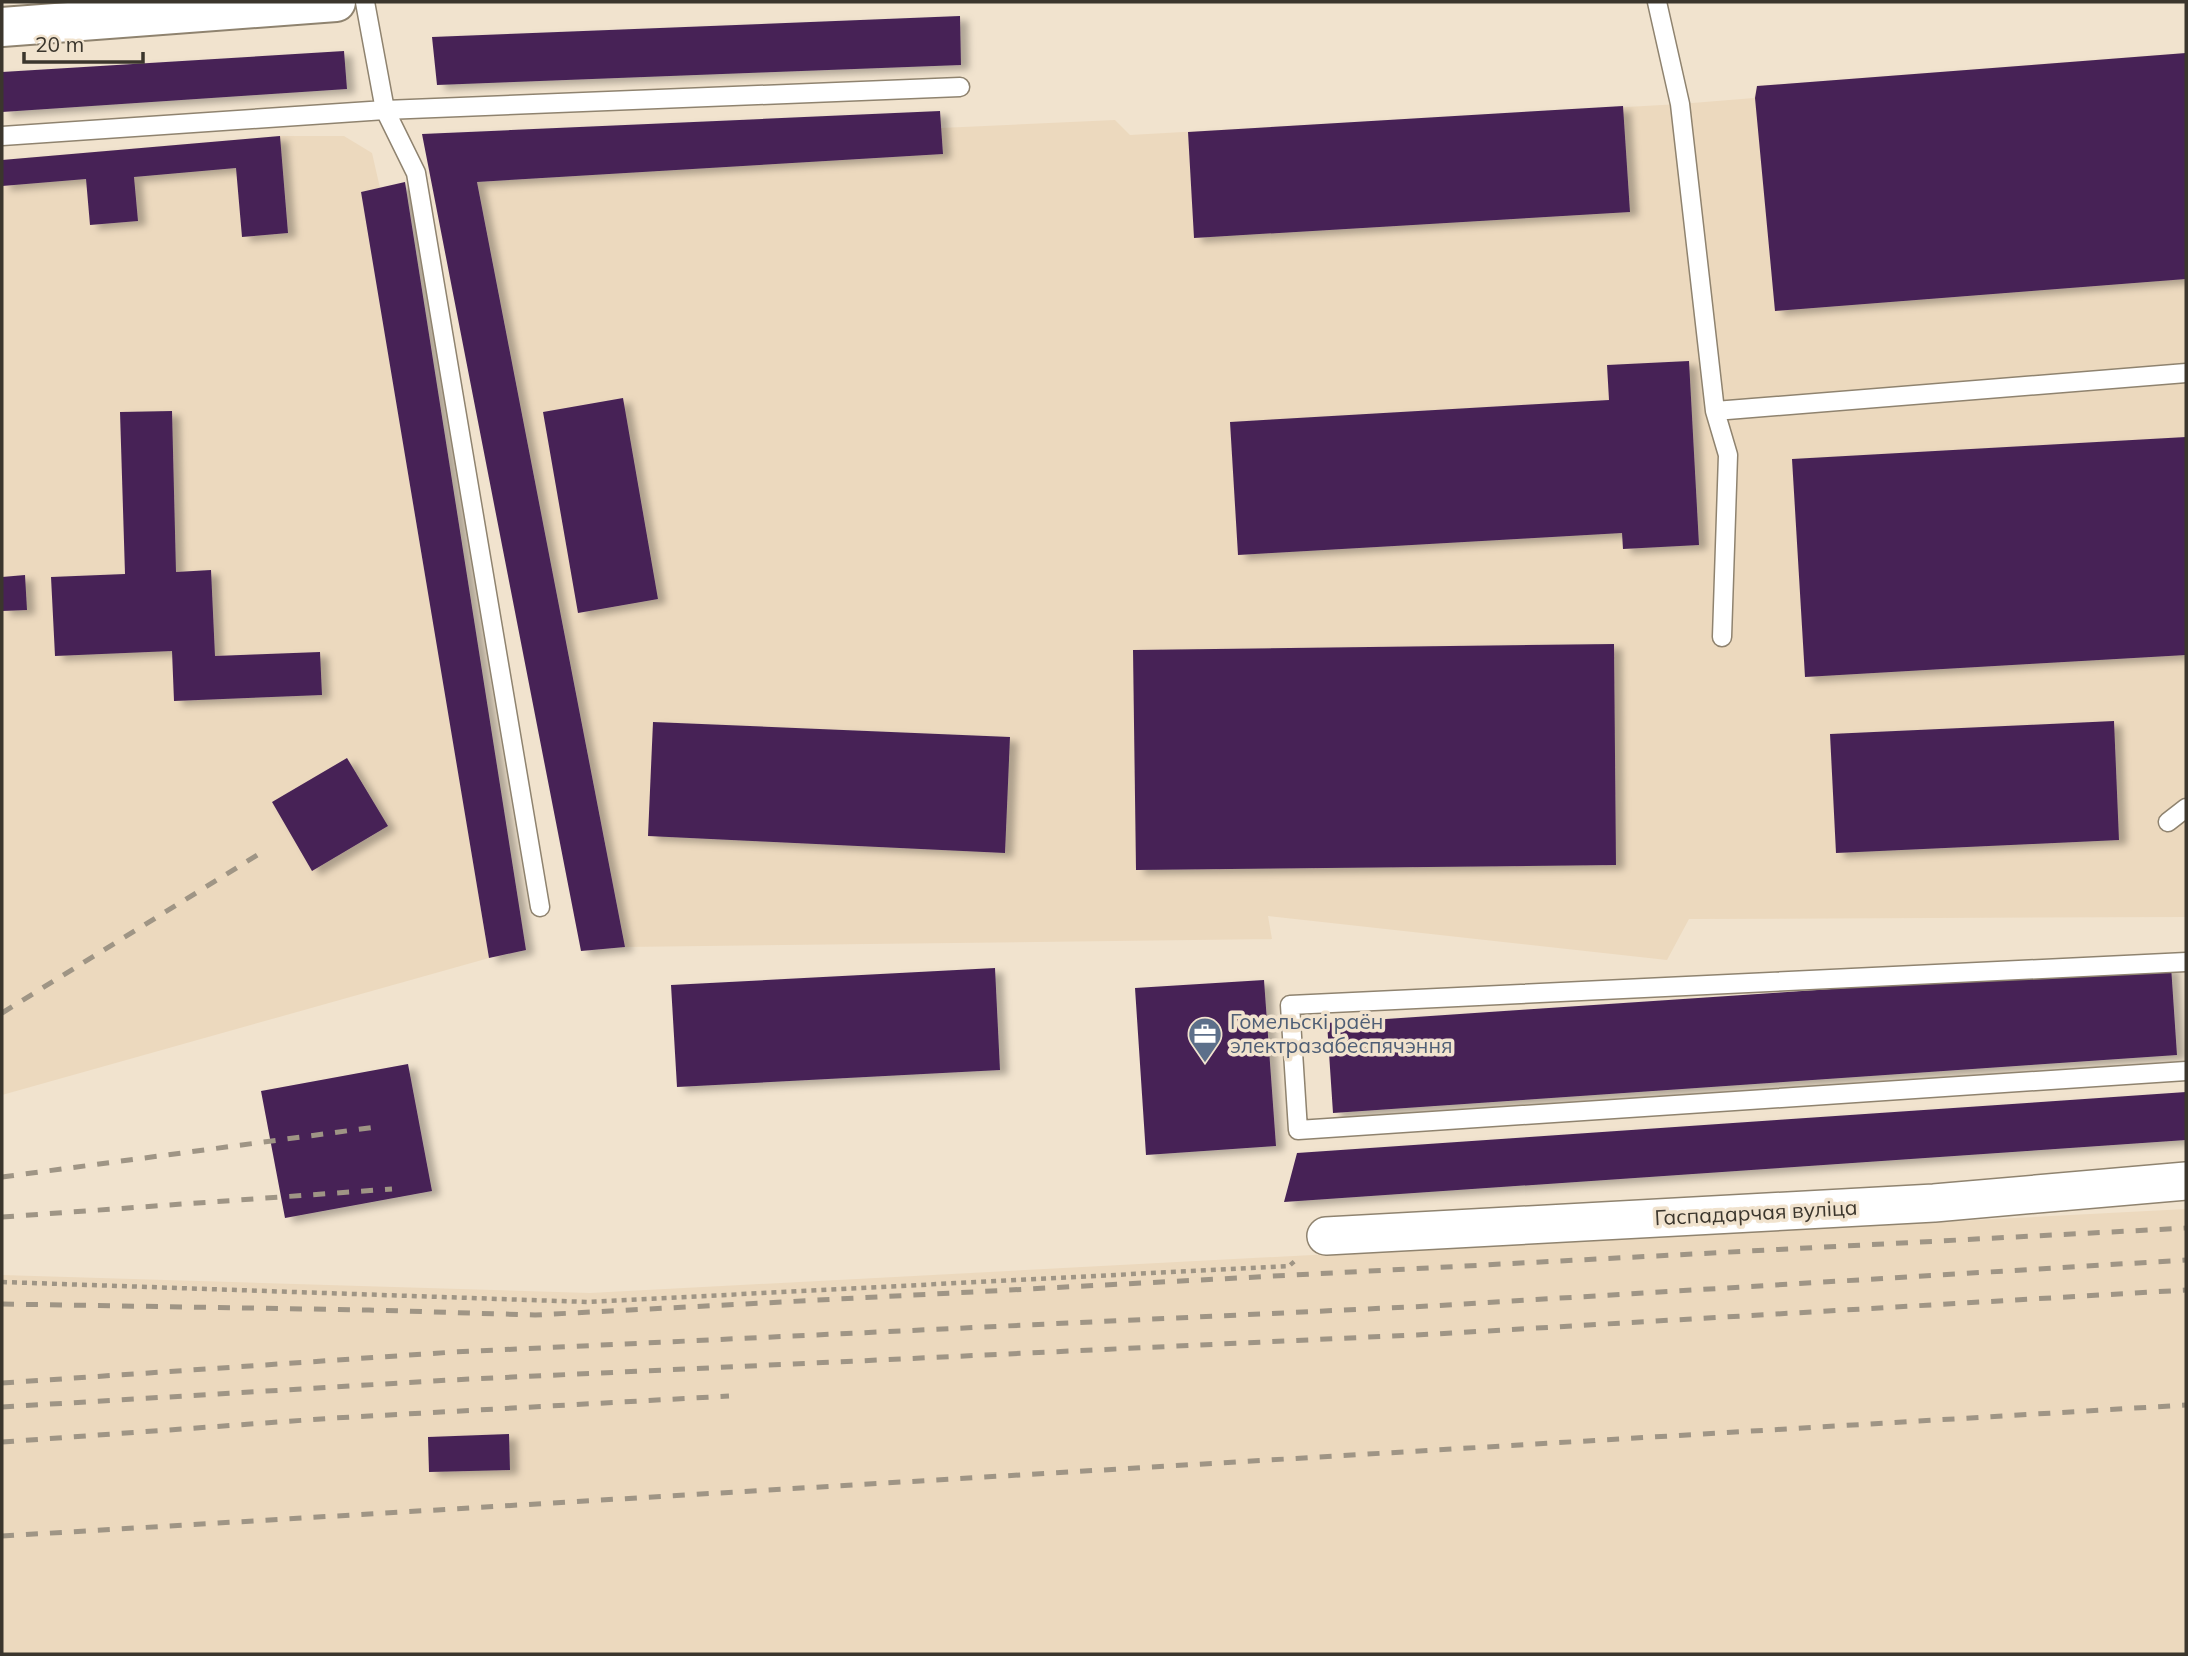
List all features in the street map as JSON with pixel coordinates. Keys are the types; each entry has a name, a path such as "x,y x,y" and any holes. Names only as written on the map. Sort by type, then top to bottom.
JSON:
{"main road":[{"path":"2,27 210,7 336,2"}],"street":[{"name":"Гаспадарчая вуліца","path":"1326,1236 1934,1203 2186,1181"}],"lane":[{"path":"365,2 385,110 416,173 540,907"},
{"path":"1657,2 1680,104 1716,411 1728,455 1722,637"},
{"path":"2,136 385,110 960,87"},
{"path":"1716,411 2186,373"},
{"path":"2168,822 2186,808"},
{"path":"2186,962 1290,1005 1298,1130 2186,1071"}],"path":[{"path":"2,1282 588,1302 1289,1266 1326,1236"}],"shaded area":[{"path":"2186,53 2186,917 1689,919 1667,960 1268,916 1272,939 625,947 477,182 943,153 941,128 1115,120 1130,135 1680,104 1754,98 1757,86"},
{"path":"280,136 344,136 372,153 380,188 361,192 489,958 2,1095 2,160"},
{"path":"2186,1209 2186,1654 2,1654 2,1275 590,1293"}],"building":[{"path":"960,16 961,65 437,85 432,37"},
{"path":"344,51 347,89 2,112 2,72"},
{"path":"2186,53 2186,279 1775,311 1755,98 1757,86"},
{"path":"1623,106 1630,212 1194,238 1188,132"},
{"path":"940,111 943,154 477,182 625,947 581,951 422,134"},
{"path":"280,136 288,233 242,237 236,168 134,177 138,221 90,225 86,179 2,186 2,160"},
{"path":"405,182 526,950 489,958 361,192"},
{"path":"1689,361 1699,545 1623,549 1622,533 1238,555 1230,422 1609,400 1607,365"},
{"path":"623,398 658,599 578,613 543,412"},
{"path":"172,411 176,572 211,570 215,656 320,652 322,695 174,701 172,651 55,656 51,577 125,574 120,412"},
{"path":"2186,437 2186,655 1805,677 1792,459"},
{"path":"25,575 27,610 2,611 2,577"},
{"path":"1614,644 1616,865 1136,870 1133,650"},
{"path":"2114,721 2119,840 1836,853 1830,734"},
{"path":"653,722 1010,737 1005,853 648,836"},
{"path":"347,758 388,826 312,871 272,802"},
{"path":"2171,966 2177,1055 1333,1113 1327,1023"},
{"path":"995,968 1000,1070 677,1087 671,985"},
{"path":"1264,980 1276,1146 1146,1155 1135,988"},
{"path":"408,1064 432,1191 285,1218 261,1091"},
{"path":"2186,1092 2186,1140 1284,1202 1297,1153"},
{"path":"509,1434 510,1470 429,1472 428,1437"}],"railway":[{"path":"2,1013 259,854"},
{"path":"2,1177 376,1127"},
{"path":"2,1217 392,1189"},
{"path":"2,1304 535,1315 2186,1228"},
{"path":"2,1383 454,1352 1430,1306 2186,1260"},
{"path":"2,1407 450,1380 1435,1334 2186,1290"},
{"path":"2,1442 334,1418 729,1396"},
{"path":"2,1536 2186,1405"}],"place":[{"name":"Гомельскі раён электразабеспячэння","path":"1205,1064"}]}
